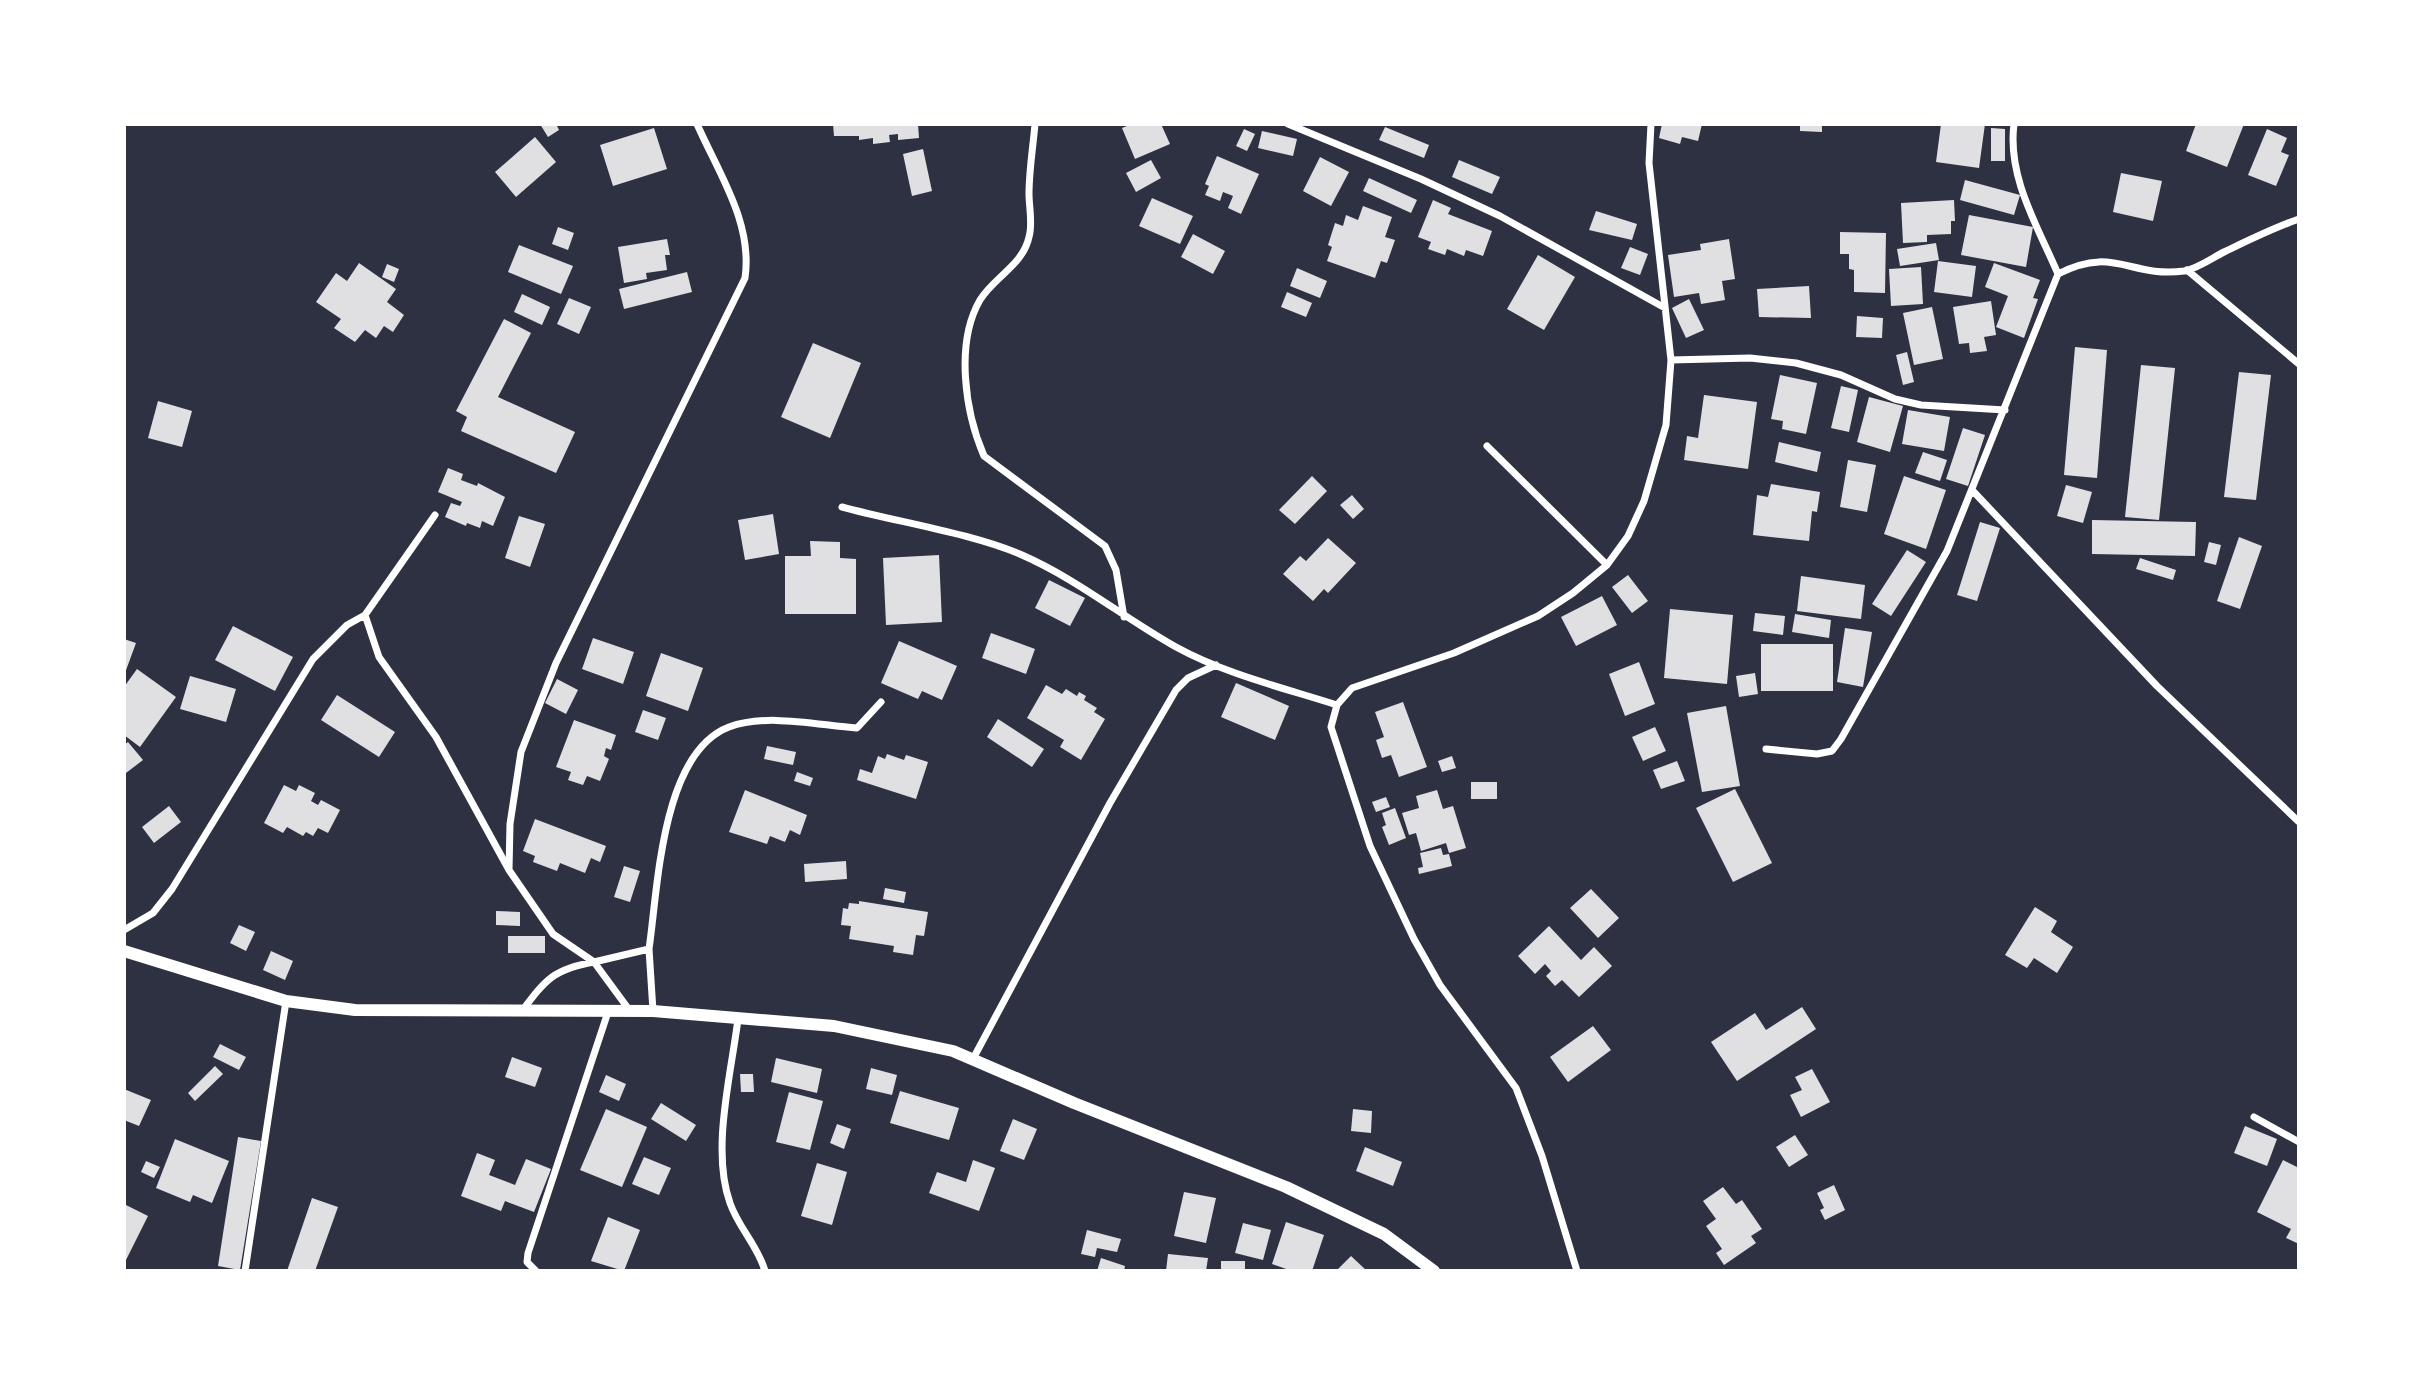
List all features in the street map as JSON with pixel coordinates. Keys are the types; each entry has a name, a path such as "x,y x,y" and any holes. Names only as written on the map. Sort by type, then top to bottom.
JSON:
{"street":[{"path":"509,870 510,824 521,752 546,689 745,278 748,255 744,228 697,124"},
{"path":"1035,124 1029,191 1030,236 1020,257 980,299 963,362 978,442 984,456 1105,546 1116,570 1124,617"},
{"path":"1288,124 1421,179 1500,216 1665,307"},
{"path":"1577,1271 1542,1156 1516,1088 1440,985 1414,939 1370,846 1331,727 1337,705 1352,688 1454,653 1538,616 1573,593 1607,565 1628,536 1644,501 1666,425 1671,360 1649,163 1651,124"},
{"path":"2014,124 2013,155 2021,188 2057,274"},
{"path":"1766,749 1817,754 1832,751 1947,551 2057,274 2078,263 2095,260 2151,272 2187,270 2272,228 2299,219"},
{"path":"2187,270 2299,364"},
{"path":"1671,360 1750,358 1796,363 1841,375 1895,399 1921,405 2005,410"},
{"path":"1487,446 1607,565"},
{"path":"1972,490 2157,686 2299,822"},
{"path":"842,508 1018,553 1078,584 1124,617 1179,649 1216,665 1337,705"},
{"path":"124,930 153,913 172,889 313,659 347,625 365,615 435,515"},
{"path":"365,615 379,657 436,737 509,870 552,934 594,962 631,1012"},
{"path":"974,1057 1110,803 1176,690 1188,678 1216,665"},
{"path":"653,1011 649,949 661,847 686,771 704,745 728,727 759,721 856,728 881,702"},
{"path":"521,1012 546,979 565,967 649,949"},
{"path":"124,951 286,1001 355,1010 653,1011 834,1026 974,1057 1074,1103 1286,1187 1384,1234 1434,1271"},
{"path":"245,1271 286,1001"},
{"path":"536,1271 527,1262 528,1253 608,1012"},
{"path":"738,1019 722,1141 723,1178 731,1206 765,1271"},
{"path":"2254,1117 2299,1142"}],"building":[{"path":"540,124 556,124 559,130 548,137"},
{"path":"833,124 918,124 919,138 898,140 898,134 889,135 890,142 873,144 873,138 859,140 859,136 834,136"},
{"path":"1132,124 1161,124 1170,144 1135,159 1122,128"},
{"path":"1662,124 1702,124 1698,141 1682,137 1680,144 1659,138"},
{"path":"1800,124 1822,124 1822,132 1800,131"},
{"path":"1941,124 1985,124 1979,168 1936,162"},
{"path":"2196,124 2244,124 2227,167 2186,151"},
{"path":"1385,127 1429,145 1424,158 1379,140"},
{"path":"654,128 667,169 613,186 600,145"},
{"path":"1991,128 2005,129 2005,161 1991,161"},
{"path":"1244,129 1255,134 1247,151 1236,146"},
{"path":"2267,129 2287,138 2281,152 2289,155 2276,186 2248,175"},
{"path":"1262,131 1297,139 1293,156 1258,148"},
{"path":"535,137 556,162 516,197 495,172"},
{"path":"923,149 932,191 912,196 903,154"},
{"path":"1217,156 1259,174 1241,214 1228,208 1233,196 1223,192 1220,201 1205,195 1209,186 1205,184"},
{"path":"1320,157 1349,172 1331,206 1303,191"},
{"path":"1151,160 1161,178 1136,192 1126,173"},
{"path":"1459,160 1500,177 1492,194 1452,177"},
{"path":"2121,173 2162,181 2153,221 2113,212"},
{"path":"1369,178 1417,200 1411,213 1363,191"},
{"path":"1965,180 2020,195 2014,215 1960,200"},
{"path":"1152,198 1193,216 1180,244 1139,226"},
{"path":"1433,200 1451,208 1448,214 1492,231 1483,256 1466,250 1464,256 1447,249 1445,255 1428,249 1431,242 1418,237"},
{"path":"1954,200 1955,221 1951,221 1951,234 1927,235 1927,242 1903,243 1901,203"},
{"path":"1363,206 1392,217 1385,237 1395,240 1387,263 1381,261 1375,278 1327,261 1332,247 1328,245 1335,223 1343,226 1346,215 1358,220"},
{"path":"1596,211 1637,224 1632,240 1589,230"},
{"path":"1969,215 2033,227 2026,267 1961,255"},
{"path":"558,227 574,233 568,250 552,244"},
{"path":"1840,232 1886,233 1885,293 1854,292 1854,270 1849,269 1849,254 1840,254"},
{"path":"1193,234 1225,251 1213,274 1181,257"},
{"path":"667,239 670,255 665,255 667,270 646,273 647,279 624,283 618,247"},
{"path":"1729,239 1735,279 1722,281 1725,300 1701,304 1699,293 1674,297 1668,255 1701,250 1700,244"},
{"path":"1936,243 1939,260 1900,266 1897,249"},
{"path":"519,245 573,266 561,294 508,272"},
{"path":"1630,247 1648,254 1640,275 1621,268"},
{"path":"1538,255 1575,277 1544,330 1507,309"},
{"path":"1938,261 1976,266 1972,297 1934,292"},
{"path":"359,263 396,289 387,302 404,315 393,332 384,326 376,338 365,330 355,342 334,328 341,319 316,302 336,273 347,281"},
{"path":"1994,263 2040,280 2033,298 2038,299 2024,338 1996,327 2008,296 1985,287"},
{"path":"387,264 399,269 394,282 382,277"},
{"path":"1921,267 1923,304 1891,306 1889,269"},
{"path":"1297,268 1327,281 1320,298 1290,286"},
{"path":"687,272 692,292 624,309 619,289"},
{"path":"1809,286 1811,318 1759,317 1757,289"},
{"path":"1287,292 1312,303 1306,317 1281,307"},
{"path":"522,294 550,307 542,325 514,312"},
{"path":"569,298 591,307 579,334 557,324"},
{"path":"1689,299 1704,330 1686,338 1672,308"},
{"path":"1991,301 1996,335 1984,337 1987,351 1970,353 1969,343 1959,344 1953,307"},
{"path":"1932,307 1943,359 1914,365 1903,313"},
{"path":"1857,316 1883,318 1882,338 1856,337"},
{"path":"504,319 531,333 498,397 575,432 556,473 461,431 467,417 456,411"},
{"path":"813,343 861,363 830,438 781,417"},
{"path":"2075,347 2107,350 2097,478 2064,475"},
{"path":"1907,352 1914,382 1903,385 1896,355"},
{"path":"2141,365 2175,368 2159,520 2125,517"},
{"path":"2239,372 2271,375 2256,500 2224,497"},
{"path":"1780,375 1817,383 1806,434 1782,429 1783,421 1771,419"},
{"path":"1841,386 1858,390 1849,432 1831,428"},
{"path":"1704,395 1757,402 1748,469 1684,460 1687,436 1698,438"},
{"path":"1869,397 1903,406 1890,452 1857,442"},
{"path":"158,401 192,411 182,447 148,438"},
{"path":"1908,410 1950,417 1944,451 1902,444"},
{"path":"1963,428 1985,435 1968,486 1946,479"},
{"path":"1779,442 1821,452 1817,472 1775,462"},
{"path":"1923,452 1947,460 1940,481 1915,473"},
{"path":"1848,460 1876,465 1867,512 1840,507"},
{"path":"448,468 463,474 461,480 477,486 478,483 505,497 493,526 482,521 480,528 467,523 466,526 445,517 451,503 460,506 462,502 438,492"},
{"path":"1312,476 1327,491 1295,524 1279,510"},
{"path":"1904,476 1946,490 1926,549 1884,534"},
{"path":"1771,484 1820,492 1817,512 1812,511 1809,541 1753,535 1757,495 1768,497"},
{"path":"2066,485 2092,492 2083,523 2057,516"},
{"path":"1352,495 1364,509 1353,519 1340,505"},
{"path":"773,514 779,554 745,560 738,520"},
{"path":"519,516 545,524 530,567 505,558"},
{"path":"2092,520 2196,522 2195,556 2092,554"},
{"path":"1980,522 2000,528 1977,601 1957,595"},
{"path":"2239,537 2262,546 2240,609 2217,601"},
{"path":"1328,538 1356,563 1328,593 1324,589 1313,601 1283,574 1300,556 1306,561"},
{"path":"810,541 840,542 840,558 856,559 856,614 785,614 785,556 811,556"},
{"path":"2209,542 2221,545 2216,565 2204,562"},
{"path":"1907,550 1926,562 1891,616 1872,604"},
{"path":"939,555 942,622 886,625 883,558"},
{"path":"2140,558 2176,570 2173,580 2136,569"},
{"path":"1628,575 1648,601 1632,613 1612,587"},
{"path":"1801,576 1865,585 1861,619 1797,611"},
{"path":"1049,580 1085,598 1070,626 1035,608"},
{"path":"1602,596 1617,625 1576,646 1561,617"},
{"path":"1670,609 1733,615 1727,684 1664,678"},
{"path":"1755,613 1785,616 1783,635 1753,631"},
{"path":"1795,614 1831,620 1829,638 1792,632"},
{"path":"233,626 293,657 275,691 215,660"},
{"path":"1845,628 1872,632 1863,687 1837,682"},
{"path":"991,633 1035,649 1026,674 982,658"},
{"path":"593,638 634,652 623,684 582,669"},
{"path":"124,639 136,643 125,673 124,673"},
{"path":"899,641 957,666 942,700 922,691 918,699 881,683"},
{"path":"1761,644 1833,644 1833,691 1761,691"},
{"path":"661,653 703,668 688,711 646,696"},
{"path":"1639,662 1655,704 1625,716 1609,674"},
{"path":"137,669 176,697 140,747 124,735 124,687"},
{"path":"1755,673 1758,694 1739,697 1736,676"},
{"path":"190,676 236,689 226,722 180,709"},
{"path":"557,679 578,690 566,714 545,703"},
{"path":"1236,683 1289,706 1275,740 1221,717"},
{"path":"1046,685 1062,694 1066,689 1077,696 1079,692 1086,696 1084,700 1097,708 1094,712 1105,719 1081,760 1060,747 1064,740 1027,718"},
{"path":"337,695 395,732 379,757 321,720"},
{"path":"1403,702 1427,767 1399,777 1391,755 1382,758 1376,740 1384,737 1375,712"},
{"path":"1726,706 1740,786 1702,792 1687,713"},
{"path":"643,710 666,718 658,740 635,732"},
{"path":"998,719 1044,749 1032,767 987,737"},
{"path":"574,720 616,735 611,750 606,748 604,756 609,759 600,781 587,776 583,785 568,780 571,772 556,767"},
{"path":"1655,727 1666,751 1643,761 1632,737"},
{"path":"128,742 143,760 126,773 124,745"},
{"path":"767,746 796,752 793,765 764,759"},
{"path":"887,754 904,760 906,755 928,762 916,799 857,780 860,769 872,773 878,756 885,759"},
{"path":"1452,756 1456,768 1442,772 1438,761"},
{"path":"1677,761 1685,781 1661,789 1653,770"},
{"path":"797,772 813,778 810,786 794,781"},
{"path":"1471,782 1497,782 1497,799 1471,799"},
{"path":"284,785 296,791 299,785 315,793 311,801 318,805 321,800 340,810 328,833 318,828 313,836 306,832 303,836 287,827 283,833 264,823"},
{"path":"1735,789 1772,863 1733,882 1696,808"},
{"path":"745,790 807,815 800,835 790,830 785,842 770,836 767,844 729,832"},
{"path":"1437,790 1443,809 1453,806 1466,848 1449,853 1446,843 1421,851 1416,833 1409,835 1402,813 1419,808 1416,796"},
{"path":"1386,797 1390,807 1376,812 1372,802"},
{"path":"169,806 181,822 154,843 142,827"},
{"path":"1395,808 1406,838 1389,845 1382,827 1386,825 1382,813"},
{"path":"535,819 606,846 600,862 591,858 585,873 560,863 557,871 533,862 535,856 523,851"},
{"path":"1441,848 1443,855 1449,854 1452,866 1419,874 1418,868 1423,867 1420,853"},
{"path":"846,861 847,879 805,882 804,864"},
{"path":"624,866 640,871 630,902 614,897"},
{"path":"885,888 906,892 904,903 883,899"},
{"path":"1591,889 1619,918 1598,938 1570,908"},
{"path":"859,901 928,912 924,936 916,935 913,955 893,952 894,946 849,939 851,926 841,925 843,908 848,909 849,903 859,904"},
{"path":"2035,907 2057,921 2051,932 2073,947 2057,973 2034,958 2027,968 2005,955"},
{"path":"496,911 520,912 520,926 496,925"},
{"path":"239,925 255,932 246,951 230,943"},
{"path":"1549,926 1581,960 1594,947 1612,966 1579,997 1562,980 1555,986 1546,976 1551,971 1545,964 1535,974 1518,956"},
{"path":"508,936 545,936 545,953 508,953"},
{"path":"271,951 293,961 285,980 263,970"},
{"path":"1802,1007 1816,1029 1737,1081 1711,1042 1755,1013 1766,1030"},
{"path":"1593,1026 1611,1050 1568,1082 1550,1057"},
{"path":"220,1044 246,1057 239,1070 213,1057"},
{"path":"512,1057 542,1068 535,1087 505,1077"},
{"path":"776,1058 822,1069 817,1093 771,1082"},
{"path":"215,1066 223,1074 195,1101 188,1093"},
{"path":"871,1068 897,1075 892,1095 866,1089"},
{"path":"1812,1069 1830,1102 1801,1117 1790,1095 1802,1090 1795,1077"},
{"path":"740,1074 753,1074 754,1092 741,1092"},
{"path":"606,1075 626,1084 619,1101 599,1092"},
{"path":"124,1089 151,1100 139,1126 124,1120"},
{"path":"900,1091 959,1108 949,1140 890,1123"},
{"path":"789,1092 823,1101 810,1150 776,1142"},
{"path":"661,1103 696,1125 686,1141 651,1119"},
{"path":"606,1109 647,1127 622,1187 580,1170"},
{"path":"1353,1109 1372,1111 1371,1133 1351,1131"},
{"path":"1013,1119 1037,1129 1024,1160 1000,1151"},
{"path":"837,1124 851,1129 844,1149 830,1143"},
{"path":"2245,1126 2277,1139 2267,1166 2234,1153"},
{"path":"1795,1135 1808,1155 1789,1167 1776,1147"},
{"path":"238,1137 261,1141 240,1270 218,1266"},
{"path":"175,1139 229,1161 212,1203 193,1195 190,1202 156,1188"},
{"path":"1365,1147 1402,1162 1393,1186 1356,1171"},
{"path":"477,1153 495,1160 489,1175 515,1185 526,1159 551,1169 534,1212 505,1201 501,1211 461,1196"},
{"path":"644,1157 671,1168 659,1195 632,1184"},
{"path":"973,1160 995,1168 979,1211 929,1193 937,1172 966,1182"},
{"path":"2283,1160 2299,1168 2299,1244 2286,1238 2291,1229 2257,1212"},
{"path":"146,1161 160,1167 154,1178 141,1172"},
{"path":"817,1163 847,1172 832,1225 801,1216"},
{"path":"1834,1185 1845,1210 1825,1220 1820,1210 1824,1208 1817,1193"},
{"path":"1723,1187 1736,1204 1742,1200 1762,1229 1751,1236 1756,1243 1724,1265 1716,1253 1722,1249 1706,1226 1716,1219 1703,1201"},
{"path":"1184,1192 1216,1198 1206,1243 1174,1236"},
{"path":"312,1198 338,1207 315,1271 287,1271"},
{"path":"124,1204 148,1216 124,1264"},
{"path":"608,1217 640,1230 624,1271 591,1261"},
{"path":"1286,1222 1324,1235 1312,1271 1292,1271 1272,1264"},
{"path":"1243,1223 1271,1230 1263,1260 1235,1253"},
{"path":"1087,1230 1121,1239 1117,1252 1097,1248 1095,1257 1081,1254"},
{"path":"1168,1254 1208,1258 1206,1271 1166,1271"},
{"path":"1351,1256 1367,1271 1338,1269"},
{"path":"1101,1258 1125,1266 1124,1271 1097,1271"},
{"path":"1221,1261 1245,1261 1245,1271 1221,1271"}]}
